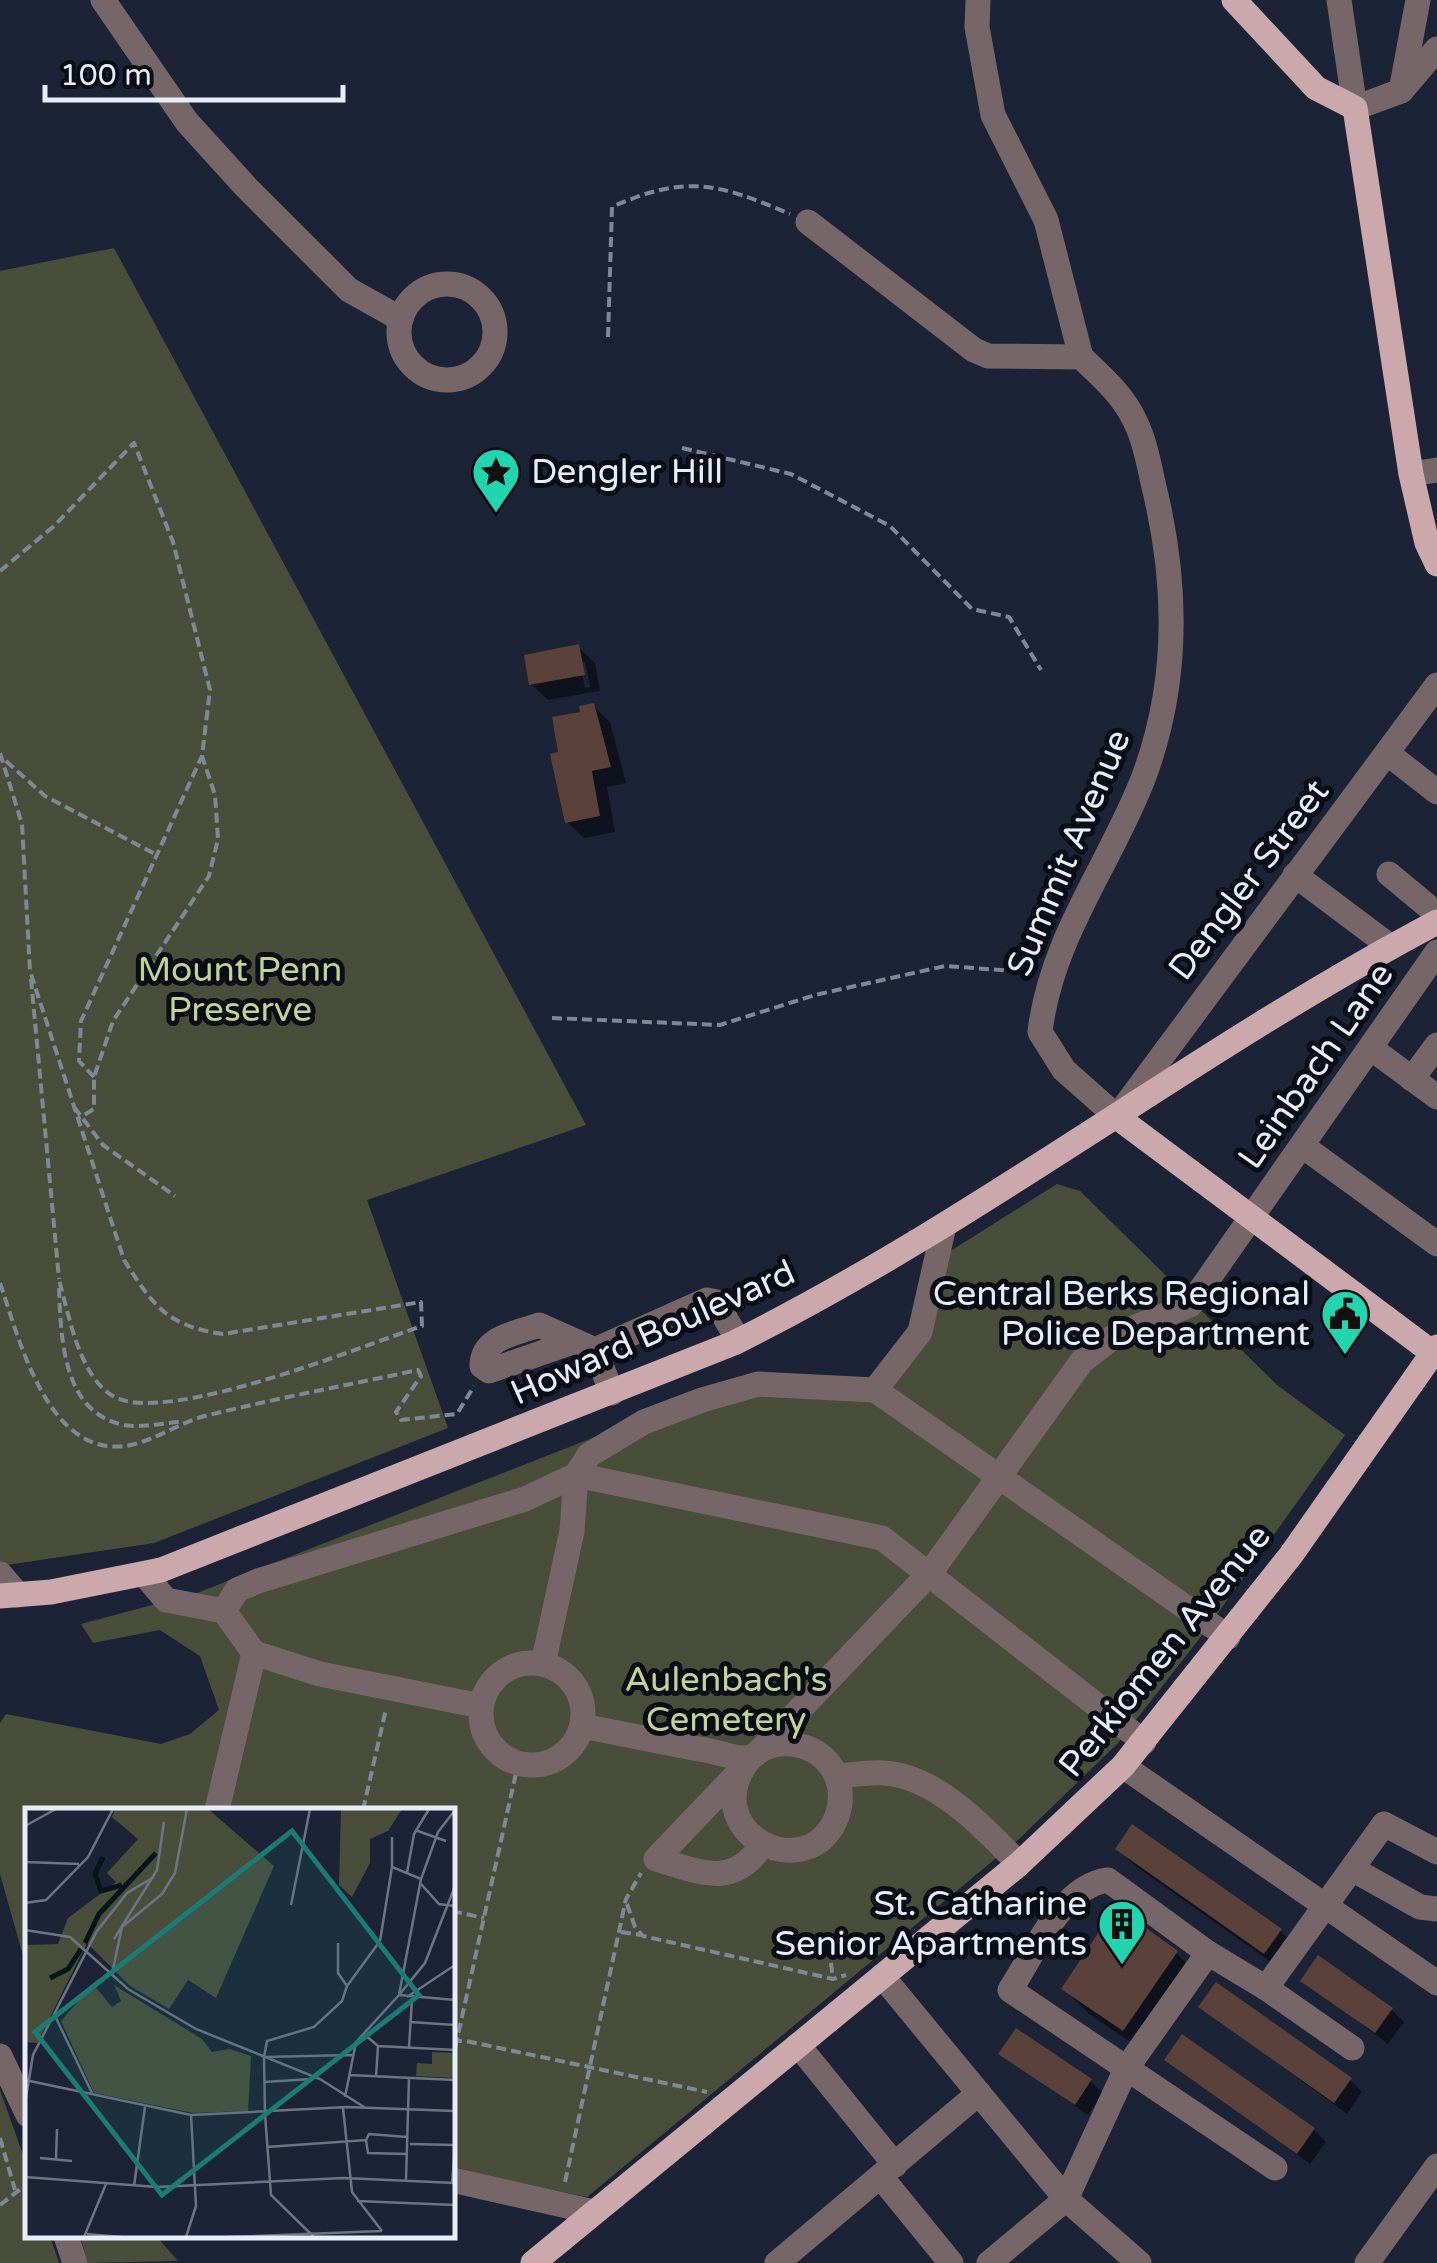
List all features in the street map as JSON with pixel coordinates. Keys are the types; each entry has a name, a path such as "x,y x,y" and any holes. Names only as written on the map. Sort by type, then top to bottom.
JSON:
{"main road":[{"path":"1234,0 1316,88 1355,108 1424,472 1427,544 1437,564"},
{"name":"Howard Boulevard","path":"9,1595 144,1574 211,1552 738,1340 944,1226 1437,922"},
{"path":"1117,1117 1251,1220 1436,1352"},
{"name":"Perkiomen Avenue","path":"532,2263 1019,1864 1123,1766 1228,1637 1436,1352"}],"street":[{"path":"103,0 187,122 246,187 349,290 401,319"},
{"path":"808,222 974,350 988,356 1081,357 1046,220 993,116 976,27 978,0"},
{"path":"1339,0 1355,108 1401,91 1434,58"},
{"path":"1401,91 1418,0"},
{"name":"Summit Avenue","path":"1081,357 1111,385 1134,419 1144,445 1162,520 1172,639 1164,712 1141,784 1050,974 1040,1032 1064,1070 1117,1117"},
{"name":"Dengler Street","path":"1117,1117 1437,685"},
{"path":"1387,753 1437,792"},
{"path":"1389,874 1437,914"},
{"path":"1295,875 1391,947"},
{"name":"Leinbach Lane","path":"656,1859 930,1573 1082,1361 1116,1335 1190,1306 1437,952"},
{"path":"1412,1079 1437,1045"},
{"path":"1372,1050 1437,1097"},
{"path":"1304,1147 1437,1244"},
{"path":"876,1390 920,1332 932,1298 944,1226"},
{"path":"489,1371 582,1346 708,1300 716,1302 738,1340"},
{"path":"582,1346 612,1393"},
{"path":"543,1664 572,1531 576,1476 589,1455 644,1422 758,1384 829,1384 876,1390 1228,1637"},
{"path":"224,1611 236,1590 258,1581 525,1499 576,1476 882,1538 1144,1742"},
{"path":"0,1574 9,1595"},
{"path":"144,1574 166,1600 224,1611 254,1653 390,1689 482,1706"},
{"path":"217,1808 254,1653"},
{"path":"526,1664 543,1664 558,1670 579,1694 582,1726 564,1754 534,1766 518,1764 493,1748 485,1736 482,1706 497,1678 526,1664"},
{"path":"582,1726 750,1760"},
{"path":"778,1744 813,1750 837,1776 840,1808 823,1837 794,1850 762,1844 748,1834 734,1804 750,1760 778,1744"},
{"path":"1123,1766 1437,1983"},
{"path":"837,1776 886,1773 941,1794 1019,1864"},
{"path":"1266,1988 1384,1824 1437,1852"},
{"path":"680,1834 682,1852 695,1868"},
{"path":"656,1859 726,1874 741,1870 762,1844"},
{"path":"1354,1870 1420,1907 1437,1909"},
{"path":"1274,2168 1010,1990 1075,1892 1108,1880 1352,2048"},
{"path":"988,2263 1066,2199 1126,2069 1208,1952"},
{"path":"875,1982 979,2094 1066,2199 1138,2263"},
{"path":"798,2045 951,2263"},
{"path":"0,2056 21,2086"},
{"path":"777,2263 979,2094"},
{"path":"1367,2263 1437,2166"},
{"path":"455,2181 594,2212"},
{"path":"67,2238 75,2263"}],"path":[{"path":"608,337 612,207 658,187 726,187 808,222"},
{"path":"0,571 54,526 134,443 173,542 210,690 202,756 82,1021 78,1061 94,1077"},
{"path":"682,448 791,474 890,526 972,609 1009,616 1041,670"},
{"path":"0,753 45,796 157,855"},
{"path":"76,1120 94,1109 94,1077 113,1021 208,876 218,840 215,795 202,756"},
{"path":"6,761 22,824 30,971 59,1280 61,1351 77,1390 102,1416 125,1426 184,1422"},
{"path":"552,1018 720,1025 815,995 945,966 1050,974"},
{"path":"30,971 124,1260 150,1301 169,1318 195,1330 223,1334 421,1302 422,1326 205,1398 140,1404 112,1396 78,1342 59,1280"},
{"path":"71,1103 103,1145 175,1196"},
{"path":"0,1283 34,1382 53,1412 100,1443 130,1445 210,1415 418,1370 422,1376 396,1412 401,1420 456,1414 466,1394 489,1371"},
{"path":"205,1398 210,1415"},
{"path":"363,1808 390,1689"},
{"path":"518,1764 455,2042 707,2092 724,2105"},
{"path":"564,2189 626,1899 640,1873 656,1859"},
{"path":"626,1899 634,1927 644,1936"},
{"path":"455,1912 484,1918"},
{"path":"621,1932 833,1978 852,1972 875,1982"},
{"path":"830,1948 833,1978"},
{"path":"0,2138 15,2190"},
{"path":"0,2205 25,2185"}],"green space":[{"name":"Mount Penn Preserve","path":"114,248 586,1125 367,1200 448,1428 154,1543 0,1566 0,271"},
{"name":"Aulenbach's Cemetery","path":"1057,1184 1080,1191 1277,1385 1345,1435 1203,1634 1118,1743 1018,1840 587,2197 455,2169 455,1808 25,1808 25,1963 0,1874 0,1723 6,1714 161,1744 190,1734 219,1710 200,1656 160,1630 93,1643 81,1624 197,1593 753,1375 869,1379 907,1342 925,1267"},
{"path":"0,2090 25,2160 25,2238 51,2238 59,2263 0,2263"},
{"path":"81,2238 158,2238 178,2261 88,2263"}],"building":[{"path":"579,644 585,675 529,685 524,655"},
{"path":"594,703 611,767 592,771 600,816 565,823 550,754 558,752 552,717 580,712 579,706"},
{"path":"1132,1824 1282,1929 1264,1954 1115,1849"},
{"name":"St. Catharine Senior Apartments","path":"1116,1906 1178,1951 1123,2031 1061,1989"},
{"path":"1318,1955 1393,2008 1375,2033 1300,1981"},
{"path":"1216,1982 1352,2078 1334,2103 1198,2007"},
{"path":"1016,2028 1092,2079 1075,2105 998,2054"},
{"path":"1182,2034 1315,2128 1297,2154 1164,2060"}],"place":[{"name":"Dengler Hill","path":"496,514"},
{"name":"Central Berks Regional Police Department","path":"1345,1356"},
{"name":"St. Catharine Senior Apartments","path":"1122,1966"}]}
